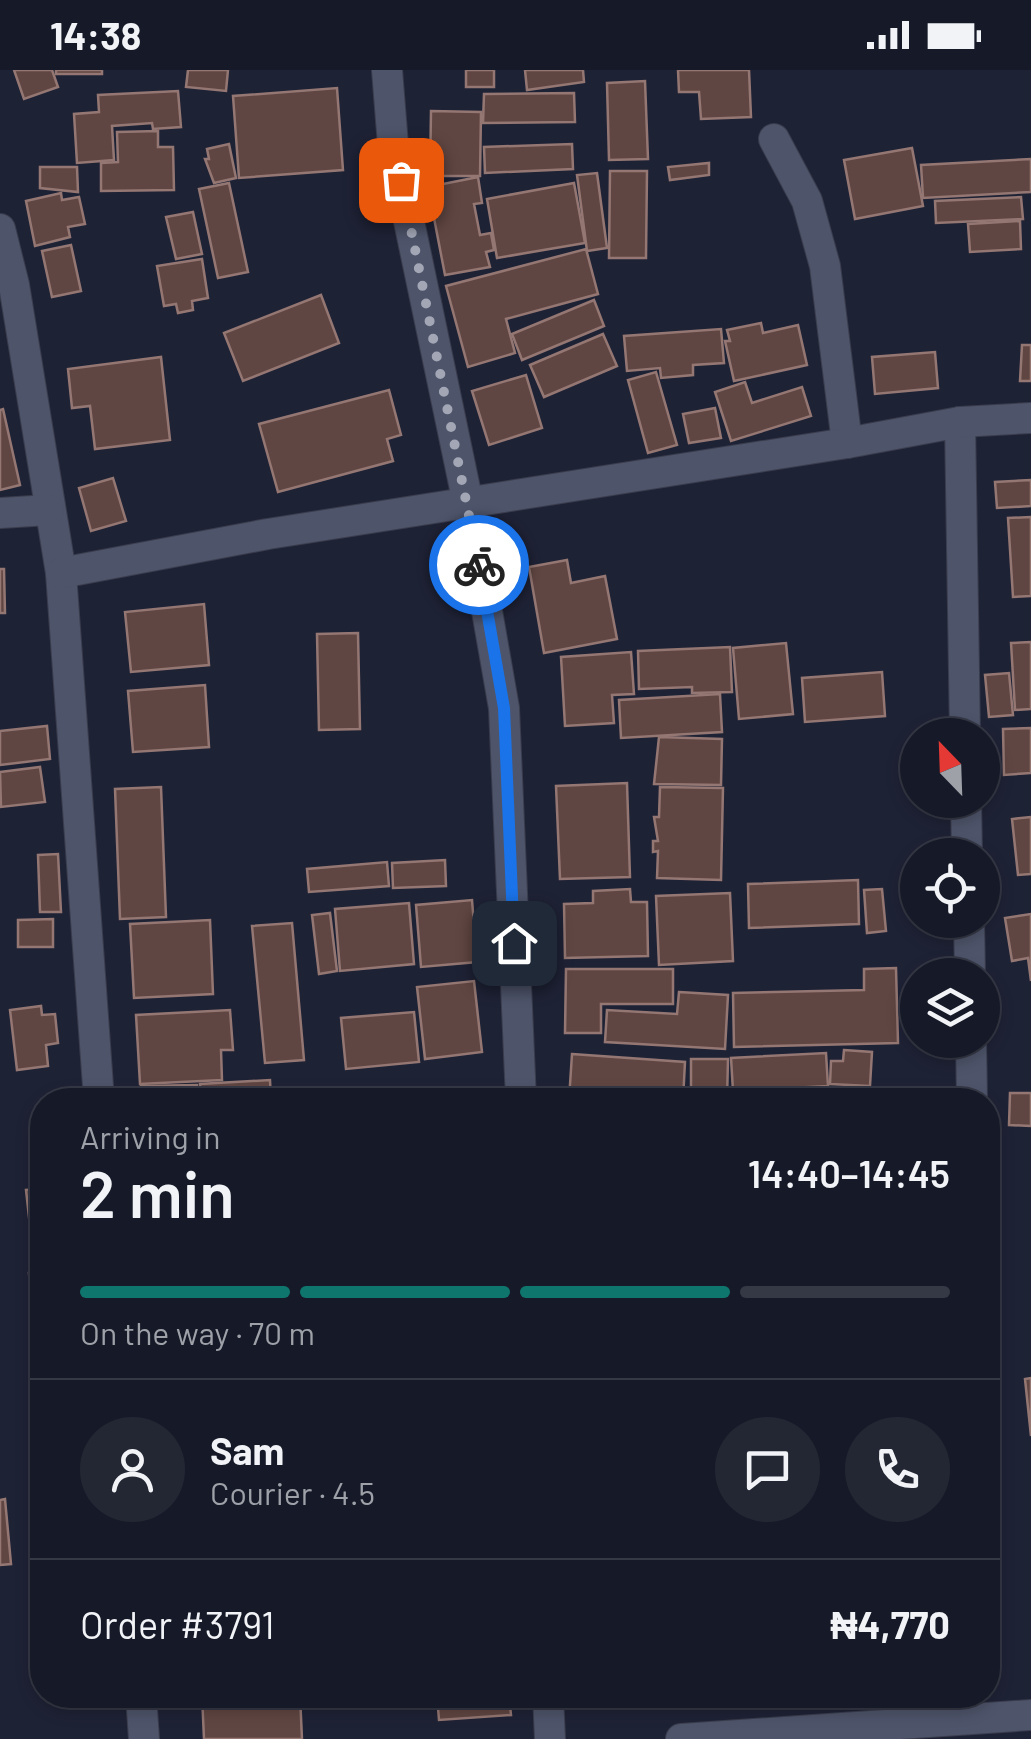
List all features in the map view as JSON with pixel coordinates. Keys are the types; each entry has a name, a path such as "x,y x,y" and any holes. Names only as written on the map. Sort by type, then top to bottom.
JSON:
{"street":[{"path":"386,70 394,144 468,503 504,708 521,1088"},
{"path":"774,138 806,200 825,266 847,444"},
{"path":"0,229 14,285 61,573 97,1088"},
{"path":"61,573 268,534 847,444 960,422 1031,418"},
{"path":"960,422 965,718"},
{"path":"0,513 49,510"},
{"path":"971,1058 972,1088"},
{"path":"142,1708 144,1739"},
{"path":"549,1708 550,1739"},
{"path":"681,1739 965,1708"},
{"path":"994,1708 1031,1715"}],"building":[{"path":"14,70 52,70 58,87 24,99"},
{"path":"56,70 102,70 102,74 56,74"},
{"path":"188,70 228,70 226,91 186,87"},
{"path":"466,70 494,70 494,87 466,87"},
{"path":"525,70 583,70 584,82 527,90"},
{"path":"678,70 749,70 751,117 701,119 699,92 679,92"},
{"path":"645,81 648,159 609,160 607,83"},
{"path":"337,88 343,170 239,178 233,96"},
{"path":"178,91 181,127 153,129 152,123 112,126 114,160 77,163 74,114 99,112 98,95"},
{"path":"574,93 575,122 483,123 484,94"},
{"path":"431,111 481,112 480,176 430,176"},
{"path":"158,131 158,147 173,147 174,190 101,191 101,163 118,162 117,132"},
{"path":"229,144 236,178 214,183 205,159 209,159 207,149"},
{"path":"572,144 573,169 485,173 484,147"},
{"path":"912,148 923,206 855,219 844,160"},
{"path":"1031,159 1031,192 923,198 921,165"},
{"path":"709,163 709,175 670,180 668,167"},
{"path":"40,167 77,167 78,192 40,188"},
{"path":"610,171 647,171 646,258 609,258"},
{"path":"597,173 607,248 587,251 577,175"},
{"path":"478,177 482,203 474,204 480,235 491,233 494,250 486,252 490,267 445,275 428,187"},
{"path":"229,183 248,272 218,278 199,189"},
{"path":"574,183 585,243 497,258 487,199"},
{"path":"61,193 62,200 79,197 85,224 68,227 70,237 35,246 26,201"},
{"path":"1021,197 1023,219 936,223 935,201"},
{"path":"193,212 202,254 176,259 166,217"},
{"path":"1020,221 1021,249 970,252 968,224"},
{"path":"71,245 81,291 52,297 42,251"},
{"path":"586,249 598,294 506,319 515,353 468,367 446,286"},
{"path":"202,259 208,298 192,301 193,310 178,313 176,304 164,306 157,266"},
{"path":"321,295 339,343 243,381 224,333"},
{"path":"594,300 604,326 522,360 512,334"},
{"path":"761,323 763,333 798,325 807,365 734,381 725,341 730,341 727,330"},
{"path":"721,329 724,363 693,365 693,375 661,378 660,368 627,371 624,336"},
{"path":"603,334 617,366 544,397 530,365"},
{"path":"1022,345 1031,345 1031,381 1020,381"},
{"path":"935,352 938,388 875,394 872,357"},
{"path":"161,357 170,440 95,449 90,406 72,408 68,369"},
{"path":"656,372 677,445 648,453 628,380"},
{"path":"526,375 542,428 489,445 472,391"},
{"path":"745,382 752,403 802,387 811,416 731,441 715,392"},
{"path":"389,390 401,435 387,439 393,461 278,492 259,424"},
{"path":"715,408 721,438 689,443 683,414"},
{"path":"3,409 20,485 0,490 0,410"},
{"path":"113,478 126,521 91,531 79,488"},
{"path":"1031,480 1031,506 997,508 995,482"},
{"path":"1031,517 1031,596 1013,597 1008,518"},
{"path":"567,560 571,583 605,576 617,639 544,653 529,567"},
{"path":"0,569 4,569 5,613 0,613"},
{"path":"204,604 209,665 131,672 125,612"},
{"path":"358,633 360,729 319,730 317,634"},
{"path":"1031,642 1031,709 1015,710 1011,643"},
{"path":"786,643 793,714 739,719 733,648"},
{"path":"730,647 732,692 692,693 692,687 639,689 638,651"},
{"path":"631,652 634,694 612,695 614,723 565,726 561,657"},
{"path":"882,672 885,716 805,722 802,678"},
{"path":"1009,673 1013,715 989,717 985,675"},
{"path":"205,685 209,747 133,752 128,691"},
{"path":"720,694 722,732 621,738 619,700"},
{"path":"47,726 50,759 0,765 0,731"},
{"path":"1031,728 1031,773 1004,775 1003,729"},
{"path":"659,737 722,739 721,785 654,784"},
{"path":"40,767 45,802 1,807 0,772"},
{"path":"627,783 630,877 560,879 556,786"},
{"path":"161,787 166,917 120,919 115,789"},
{"path":"660,787 723,788 721,880 657,878 658,851 653,852 653,841 658,841 654,817 659,817"},
{"path":"1031,817 1031,874 1018,875 1012,819"},
{"path":"58,854 61,912 40,912 38,855"},
{"path":"445,860 446,886 393,888 392,863"},
{"path":"387,862 389,886 309,892 307,869"},
{"path":"858,880 859,924 749,928 748,884"},
{"path":"630,889 631,902 647,902 648,956 565,958 564,904 593,903 593,891"},
{"path":"882,889 886,931 867,933 864,890"},
{"path":"730,893 733,961 659,965 656,896"},
{"path":"472,900 477,962 421,967 416,905"},
{"path":"409,903 414,964 340,971 335,909"},
{"path":"330,913 337,971 319,974 312,915"},
{"path":"1031,914 1031,981 1028,958 1012,961 1005,918"},
{"path":"53,919 53,947 18,947 18,920"},
{"path":"210,920 213,994 134,998 130,924"},
{"path":"292,923 304,1060 265,1063 252,926"},
{"path":"896,968 898,1043 734,1047 733,993 864,990 864,969"},
{"path":"566,969 673,969 673,1004 601,1004 601,1033 565,1033"},
{"path":"474,981 482,1052 425,1059 417,987"},
{"path":"679,992 728,995 725,1049 605,1042 607,1010 677,1014"},
{"path":"41,1006 42,1015 55,1014 58,1043 46,1045 48,1066 17,1070 10,1010"},
{"path":"230,1010 233,1050 221,1050 222,1080 140,1084 136,1015"},
{"path":"414,1012 419,1062 346,1069 341,1018"},
{"path":"844,1050 872,1052 870,1086 830,1084 831,1061 843,1061"},
{"path":"826,1053 828,1086 733,1088 731,1058"},
{"path":"572,1054 685,1062 684,1088 570,1088"},
{"path":"691,1059 728,1059 727,1088 691,1088"},
{"path":"270,1080 270,1088 200,1088 200,1084"},
{"path":"197,1085 197,1088 141,1088"},
{"path":"1010,1093 1031,1093 1031,1126 1009,1125"},
{"path":"26,1190 30,1190 30,1226"},
{"path":"1031,1378 1031,1436 1025,1379"},
{"path":"5,1499 11,1564 0,1565 0,1500"},
{"path":"203,1708 301,1708 302,1739 204,1739"},
{"path":"438,1708 510,1708 511,1715 439,1720"}],"way so far":[{"path":"401,180 479,565"}],"route":[{"path":"479,565 504,708 514,943"}]}
